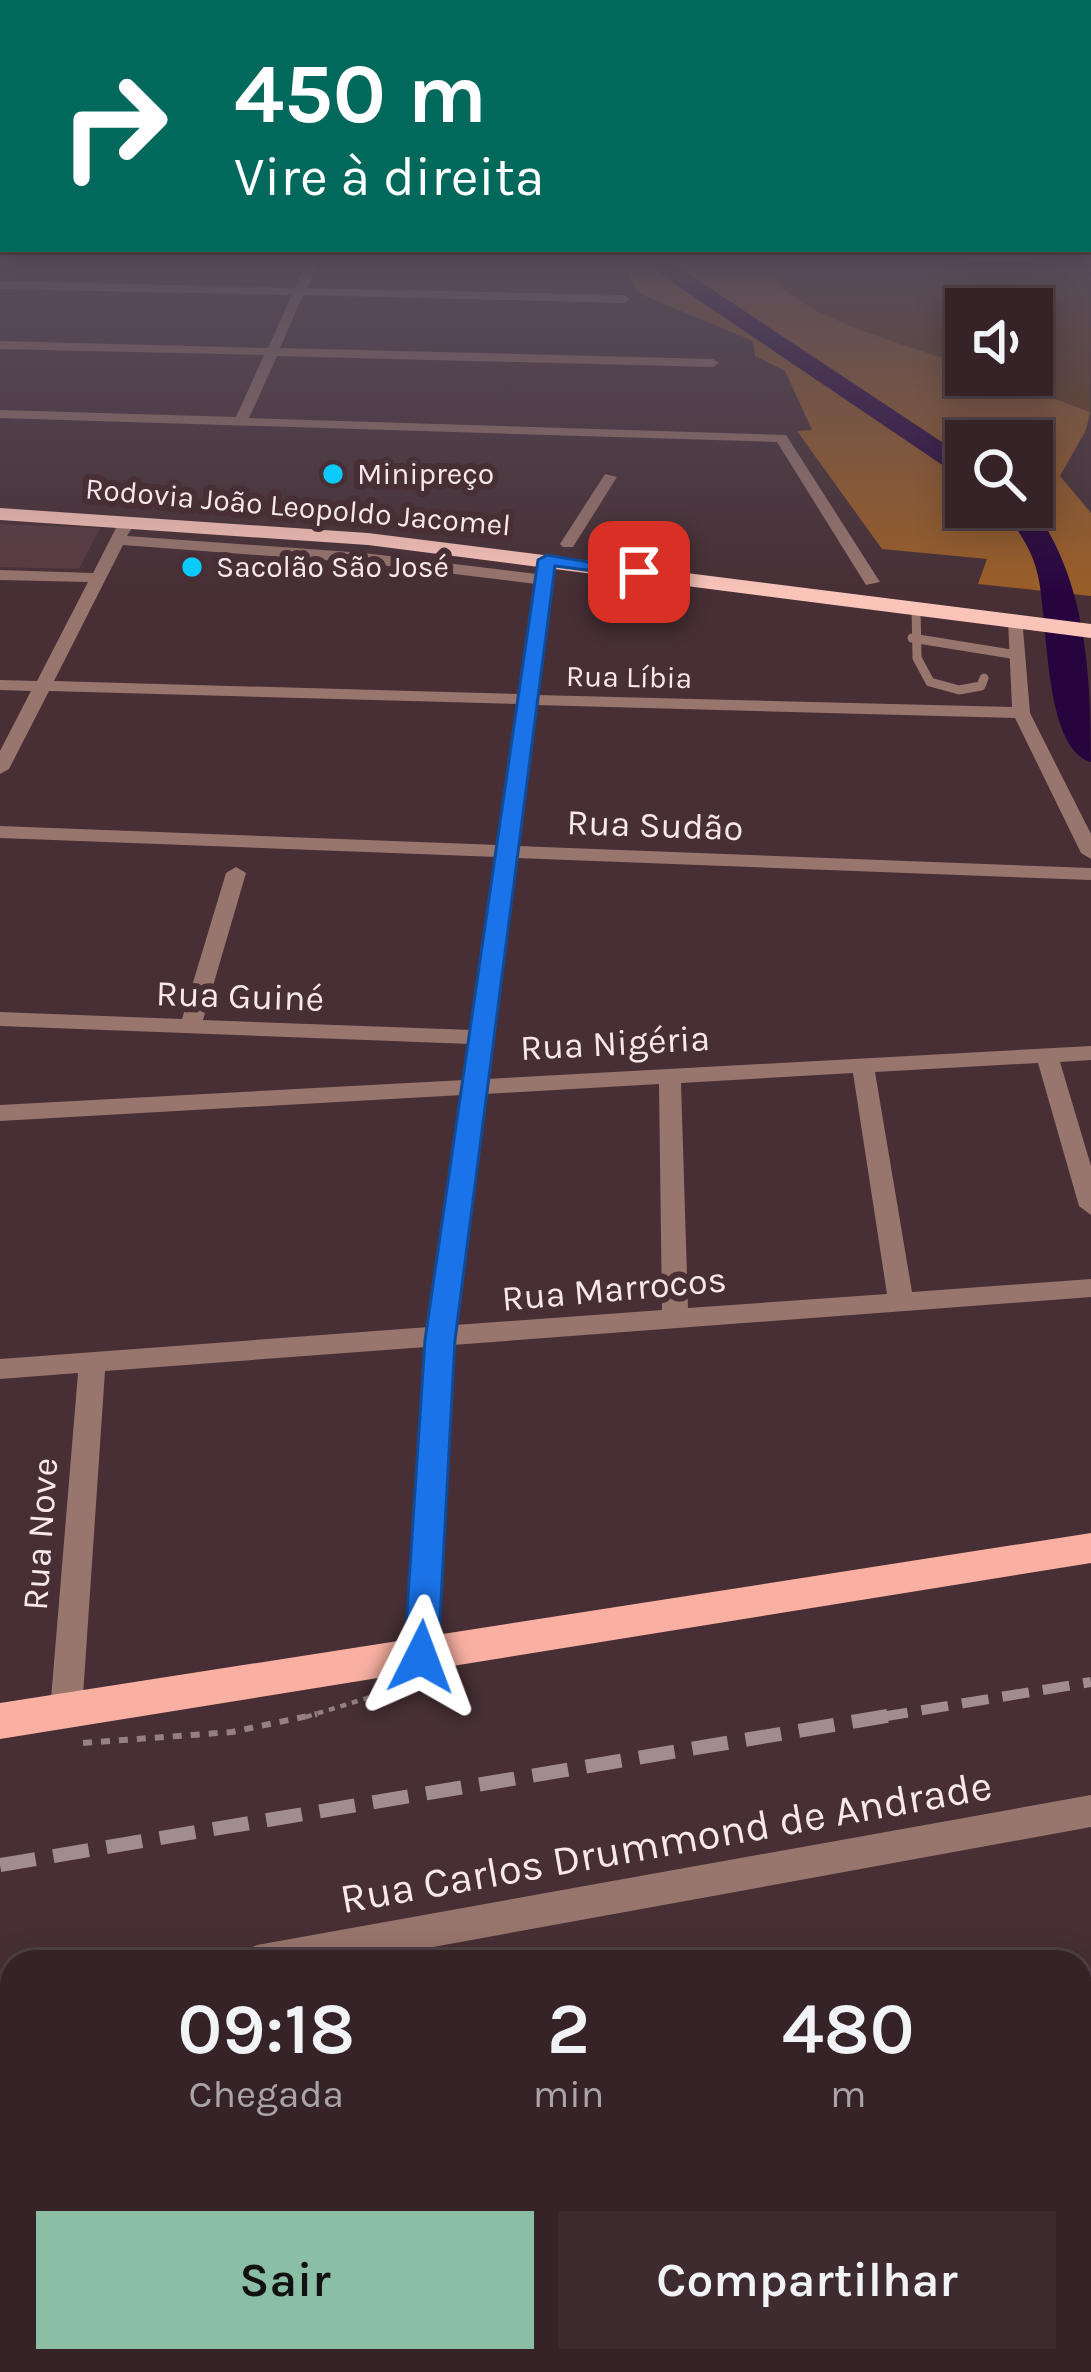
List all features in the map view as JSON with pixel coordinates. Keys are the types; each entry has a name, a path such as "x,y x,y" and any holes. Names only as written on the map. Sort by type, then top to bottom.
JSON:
{"highway":[{"name":"Rodovia João Leopoldo Jacomel","path":"0,498 263,512 568,544 872,583 1056,616 1091,631"},
{"name":"Rodovia João Leopoldo Jacomel","path":"0,514 123,530 368,538 546,570 1016,620 1091,611"}],"main road":[{"path":"0,1721 67,1727 421,1657 1091,1548"}],"street":[{"path":"241,421 263,372"},
{"path":"0,414 782,438 872,583"},
{"path":"568,544 610,477"},
{"path":"0,770 123,530"},
{"path":"421,1657 440,1340 478,1037 546,570"},
{"path":"0,575 98,578"},
{"path":"1016,620 1021,713 1091,853"},
{"name":"Rua Líbia","path":"0,685 1021,713"},
{"name":"Rua Sudão","path":"0,832 1091,874"},
{"path":"190,1027 236,873"},
{"name":"Rua Guiné","path":"0,1019 478,1037"},
{"name":"Rua Nigéria","path":"0,1113 1091,1053"},
{"path":"1047,1056 1091,1206"},
{"path":"862,1066 902,1303"},
{"path":"670,1076 675,1319"},
{"name":"Rua Marrocos","path":"0,1369 440,1340 1091,1288"},
{"name":"Rua Nove","path":"67,1727 92,1363"},
{"name":"Rua Carlos Drummond de Andrade","path":"326,1950 1091,1811"}],"lane":[{"path":"916,607 910,651 924,675 948,690 981,686 984,678"},
{"path":"912,638 1017,655"}],"path":[{"path":"67,1727 187,1740 316,1719 391,1690"}],"shaded area":[{"path":"785,372 945,372 945,396 1047,396 1090,412 1086,430 1060,476 1091,513 1091,596 978,584 987,559 882,549 797,431 812,430"},
{"path":"1053,372 1090,372 1090,412 1047,396 1053,396"},
{"path":"0,524 100,528 79,569 0,567"}],"waterway":[{"path":"817,372 945,458"},
{"path":"1032,528 1052,566 1059,592 1068,677 1091,750"}],"railway":[{"path":"899,1714 1091,1682"},
{"path":"0,1865 899,1714"},
{"path":"881,1717 899,1714"}],"place":[{"name":"Minipreço","path":"333,474"},
{"name":"Sacolão São José","path":"192,567"}],"route":[{"path":"421,1657 440,1340 547,560 639,572"}]}
